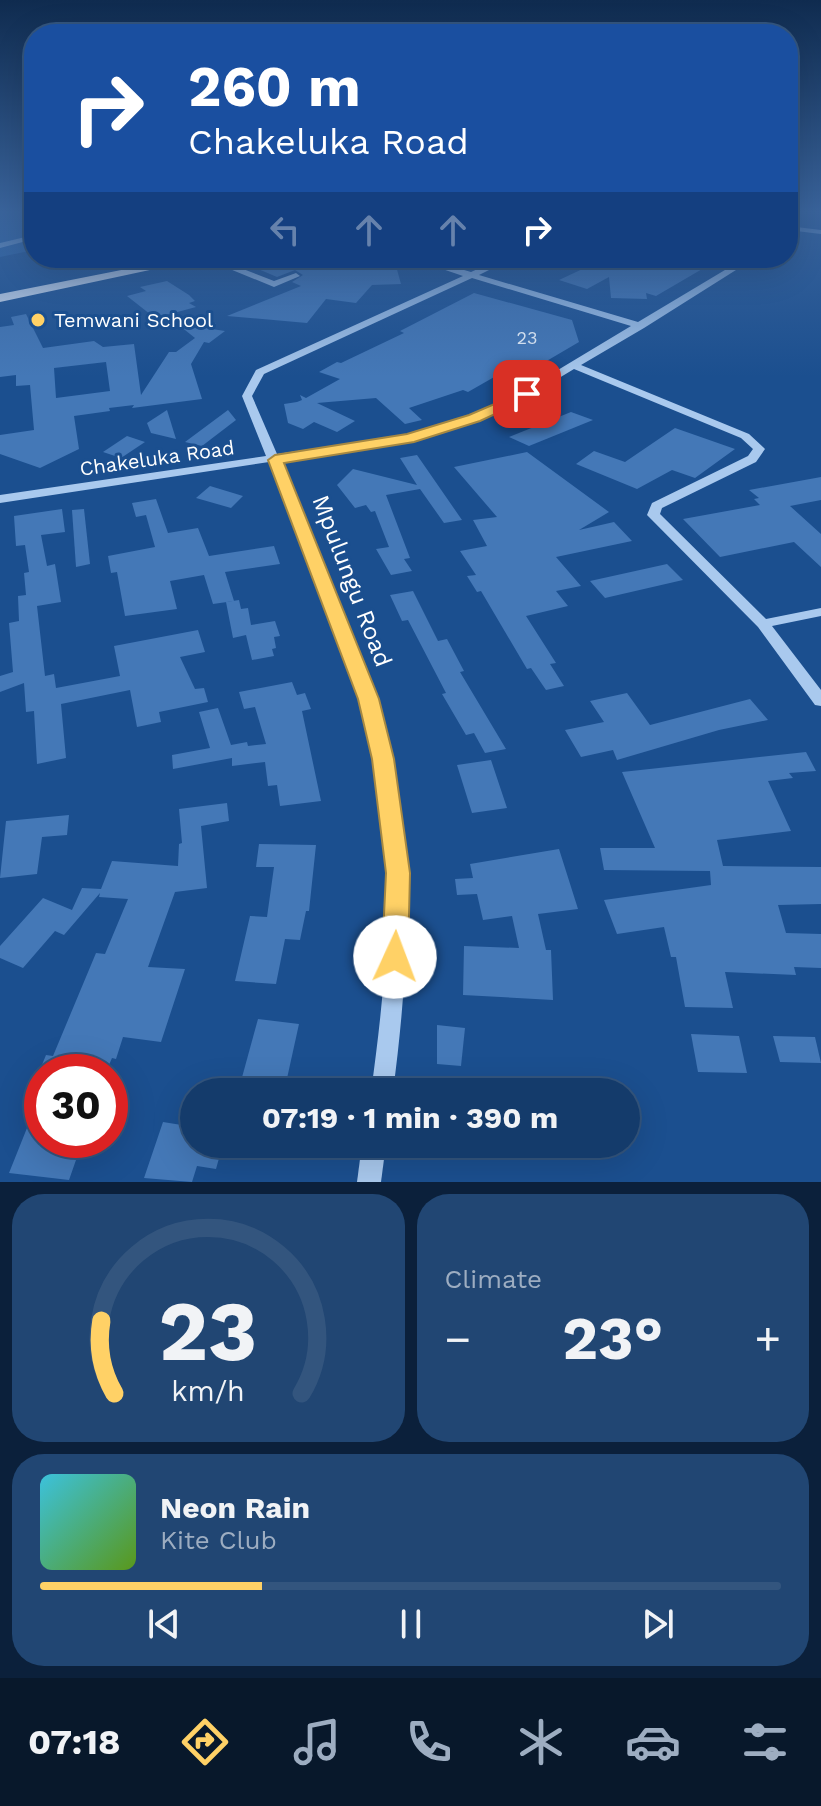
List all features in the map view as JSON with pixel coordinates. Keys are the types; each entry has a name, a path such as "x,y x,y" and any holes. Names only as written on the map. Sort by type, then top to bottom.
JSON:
{"main road":[{"path":"0,298 150,268"}],"street":[{"path":"233,268 274,284 296,276"},
{"path":"448,268 641,326"},
{"name":"Mpulungu Road","path":"384,1078 394,1013 398,873 383,759 364,687 247,396 260,372 487,268"},
{"name":"Chakeluka Road","path":"0,499 409,438 475,418 502,408 575,366 735,268"},
{"path":"575,366 745,436 759,449 752,459 656,506 653,515 763,624 821,701"},
{"path":"763,624 821,612"},
{"path":"369,1182 372,1158"}],"building":[{"path":"256,268 397,268 401,284 372,285 356,303 326,299 307,323 227,316 301,286 292,282 303,275 295,270 277,277"},
{"path":"585,268 704,268 656,296 646,293 647,299 611,298 609,277 587,289 559,280"},
{"path":"167,281 189,295 195,301 189,303 196,307 155,318 127,296 146,291 140,287"},
{"path":"474,293 572,320 579,342 533,369 517,364 468,392 463,390 409,408 422,420 405,424 376,398 317,403 355,421 337,432 314,422 303,429 288,423 284,404 302,400 300,395 306,398 340,379 319,372 404,333 400,331"},
{"path":"26,314 43,348 94,341 103,347 134,344 141,395 169,352 176,352 195,338 175,322 209,328 216,323 212,329 225,331 209,343 204,342 191,364 202,399 109,408 110,411 74,416 79,449 40,468 0,454 0,435 34,430 30,385 16,386 16,375 0,377 0,327 14,325 11,317","holes":["106,362 110,391 56,398 54,368"]},
{"path":"167,410 176,439 151,433 147,423"},
{"path":"228,410 236,420 202,446 185,442"},
{"path":"571,412 593,420 529,446 509,437"},
{"path":"675,428 735,449 695,478 672,470 637,489 576,464 594,451 625,462"},
{"path":"127,436 145,442 121,458 103,452"},
{"path":"527,452 609,512 579,530 614,522 632,541 556,557 581,586 556,591 568,606 526,616 556,663 550,664 564,686 546,690 531,668 527,669 481,591 477,592 467,576 476,575 460,551 487,546 473,520 497,517 454,467"},
{"path":"417,455 462,520 444,523 420,489 386,495 410,558 404,559 412,571 391,575 376,549 389,547 375,511 371,512 366,505 355,508 337,485 353,469 417,485 400,458"},
{"path":"821,477 821,500 790,506 821,534 821,567 794,542 720,557 683,519 760,505 754,499 759,498 749,490"},
{"path":"210,486 243,496 231,508 196,498"},
{"path":"156,499 168,533 198,528 209,556 274,546 280,564 225,572 234,601 213,604 204,575 170,581 177,609 125,616 117,572 111,573 108,556 155,547 146,515 136,517 132,503"},
{"path":"62,509 65,532 41,535 47,566 55,564 61,602 37,606 45,676 54,674 56,688 120,676 114,646 198,630 205,652 180,657 195,689 204,688 208,702 159,712 161,722 137,727 130,690 61,704 66,758 37,764 34,711 26,712 24,683 0,692 0,676 13,672 9,623 19,621 18,596 26,595 24,573 29,572 25,545 16,546 14,516"},
{"path":"84,509 90,564 76,567 72,510"},
{"path":"667,564 683,580 605,598 590,581"},
{"path":"413,591 438,641 447,639 464,671 460,672 506,749 485,753 474,733 466,735 442,694 446,693 408,620 402,621 390,595"},
{"path":"239,600 241,609 248,608 251,625 275,621 280,636 274,637 274,656 252,660 246,635 233,638 226,602"},
{"path":"292,682 297,695 305,693 311,709 302,711 321,801 280,806 277,785 268,786 265,762 232,766 232,758 173,769 172,755 210,748 199,712 218,708 231,745 247,742 248,746 266,744 255,707 244,709 239,692"},
{"path":"627,693 650,725 750,699 768,720 719,730 617,760 613,750 581,757 565,730 604,722 590,701"},
{"path":"806,752 816,771 789,773 793,778 768,781 791,831 717,840 723,866 821,867 821,904 778,905 786,933 821,934 821,968 794,967 796,975 725,972 733,1008 685,1007 676,957 671,957 664,927 617,934 604,900 711,885 710,871 604,870 600,848 655,848 622,772"},
{"path":"491,760 507,808 472,813 457,765"},
{"path":"227,803 229,821 201,826 207,888 175,892 148,967 185,969 161,1042 123,1037 118,1054 54,1054 96,953 105,954 128,899 99,897 100,893 64,935 55,931 23,968 0,958 0,946 43,898 72,910 82,888 101,889 112,861 178,866 179,844 182,843 179,809"},
{"path":"69,815 67,835 42,837 37,874 0,878 6,821"},
{"path":"259,844 316,845 309,911 306,911 300,940 285,939 276,984 235,981 250,916 267,917 274,867 256,867"},
{"path":"559,849 578,909 538,914 546,950 551,950 553,1000 463,995 464,946 519,948 512,916 483,920 477,894 457,895 455,879 473,878 470,864"},
{"path":"258,1019 299,1024 287,1078 242,1078"},
{"path":"437,1025 465,1028 461,1066 437,1064"},
{"path":"691,1034 739,1036 747,1073 698,1072"},
{"path":"773,1036 815,1037 821,1063 780,1062"},
{"path":"163,1122 180,1125 180,1158 219,1158 216,1169 197,1166 192,1182 144,1178"},
{"path":"24,1136 24,1158 77,1158 69,1180 9,1173"}],"place":[{"name":"Temwani School","path":"38,320"}],"route":[{"path":"395,957 398,873 383,759 369,699 275,460 409,438 502,408 527,394"}]}
